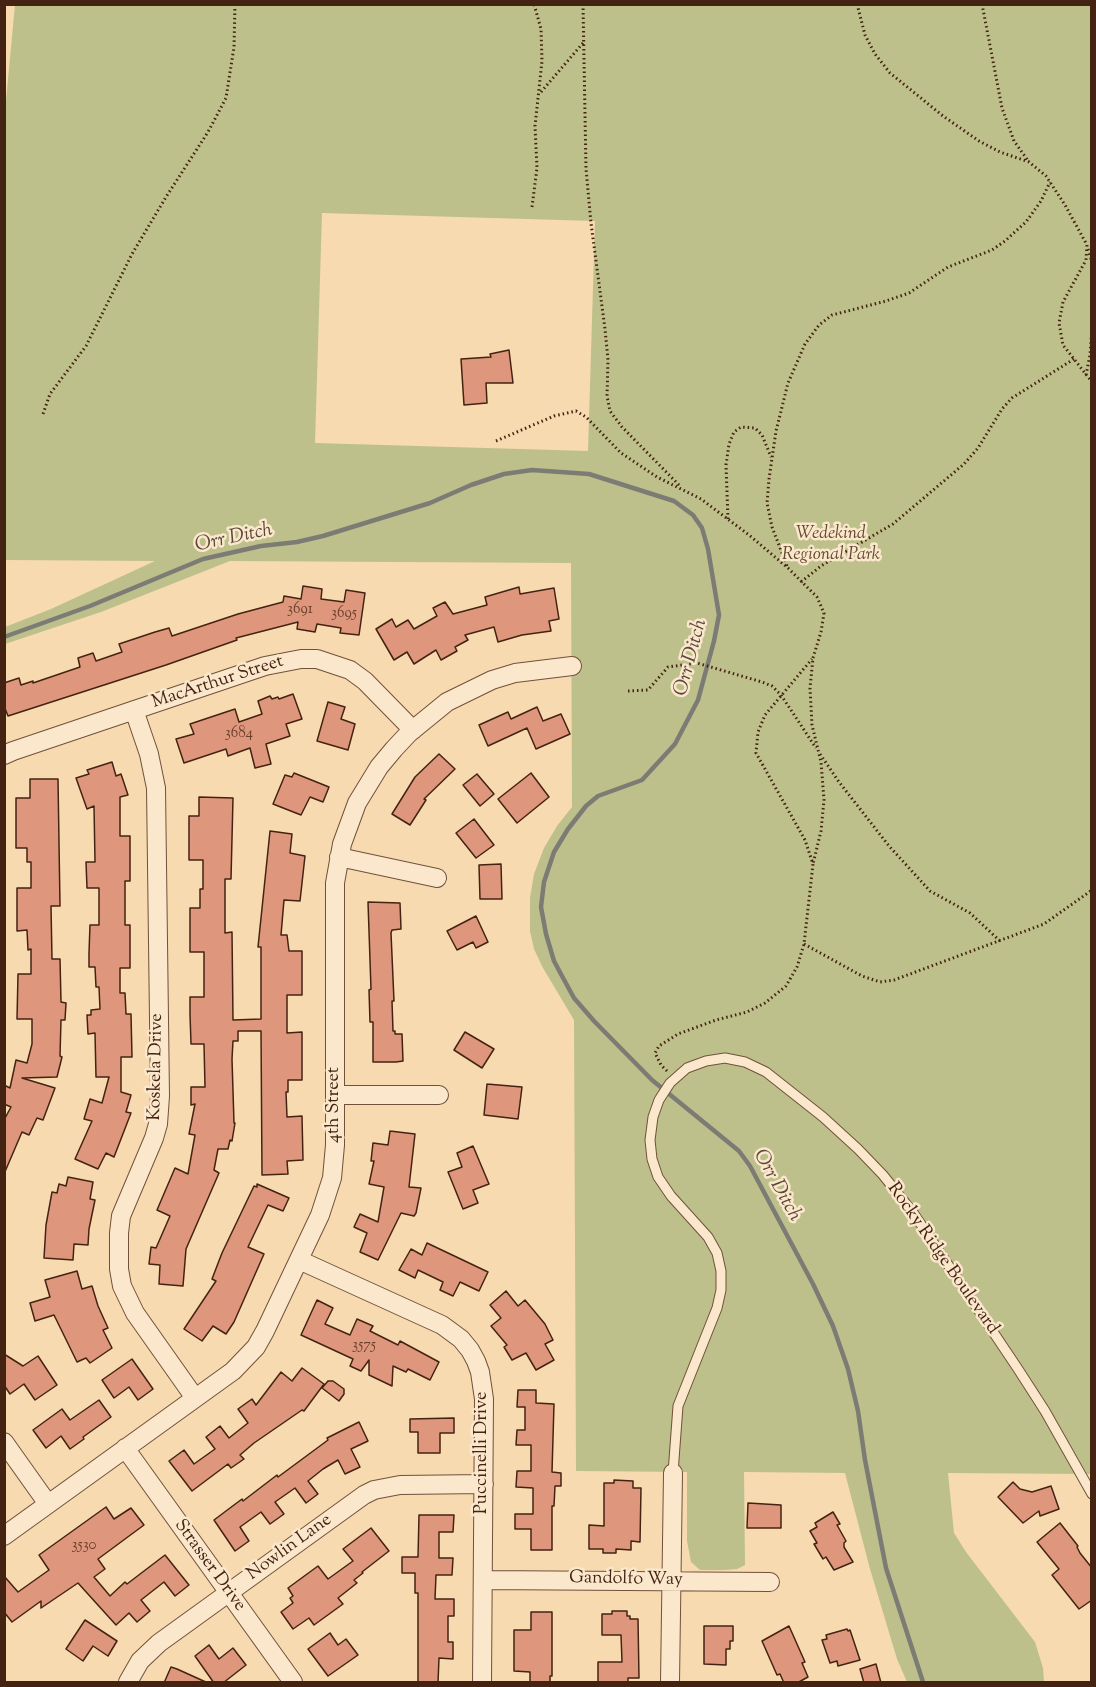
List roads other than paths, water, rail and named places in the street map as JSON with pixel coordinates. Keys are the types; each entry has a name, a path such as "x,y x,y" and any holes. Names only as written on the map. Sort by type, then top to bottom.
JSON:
{"street":[{"name":"MacArthur Street","path":"4,755 284,661 317,660 334,663 350,670 365,681 413,730"},
{"name":"4th Street","path":"4,1536 233,1371 256,1347 324,1205 335,1163 335,883 339,857 349,822 367,784 386,758 413,730 447,702 492,680 535,669 572,666"},
{"name":"Koskela Drive","path":"134,710 149,754 156,788 160,1096 158,1124 154,1138 121,1216 119,1269 122,1286 135,1313 195,1398"},
{"path":"339,857 437,878"},
{"path":"335,1095 439,1095"},
{"name":"Puccinelli Drive","path":"298,1260 442,1325 461,1339 470,1350 480,1372 484,1399 482,1683"},
{"path":"4,1442 48,1504"},
{"name":"Strasser Drive","path":"125,1448 293,1683"},
{"name":"Rocky Ridge Boulevard","path":"670,1683 673,1473"},
{"name":"Nowlin Lane","path":"128,1683 140,1661 149,1651 353,1502 374,1490 416,1484 484,1484"},
{"name":"Gandolfo Way","path":"483,1580 770,1582"}],"lane":[{"name":"Rocky Ridge Boulevard","path":"673,1473 678,1406 717,1308 721,1290 721,1270 717,1253 708,1237 671,1196 658,1177 652,1159 650,1140 653,1117 659,1100 670,1083 687,1068 706,1061 726,1058 745,1062 766,1072 823,1117 883,1175 914,1214 1045,1411 1092,1494"}],"waterway":[{"name":"Orr Ditch","path":"4,637 90,606 203,559 261,546 323,536 430,503 504,474 532,470 589,474 674,501 693,515 702,528 708,549 719,615 698,700 675,744 642,780 598,796 586,806 568,829 554,852 544,882 541,907 546,934 554,961 574,998 594,1021 652,1080 739,1151 750,1166 813,1284 833,1326 848,1369 858,1411 886,1568 923,1682"}],"park label":[{"name":"Wedekind Regional Park","path":"831,545"}]}
